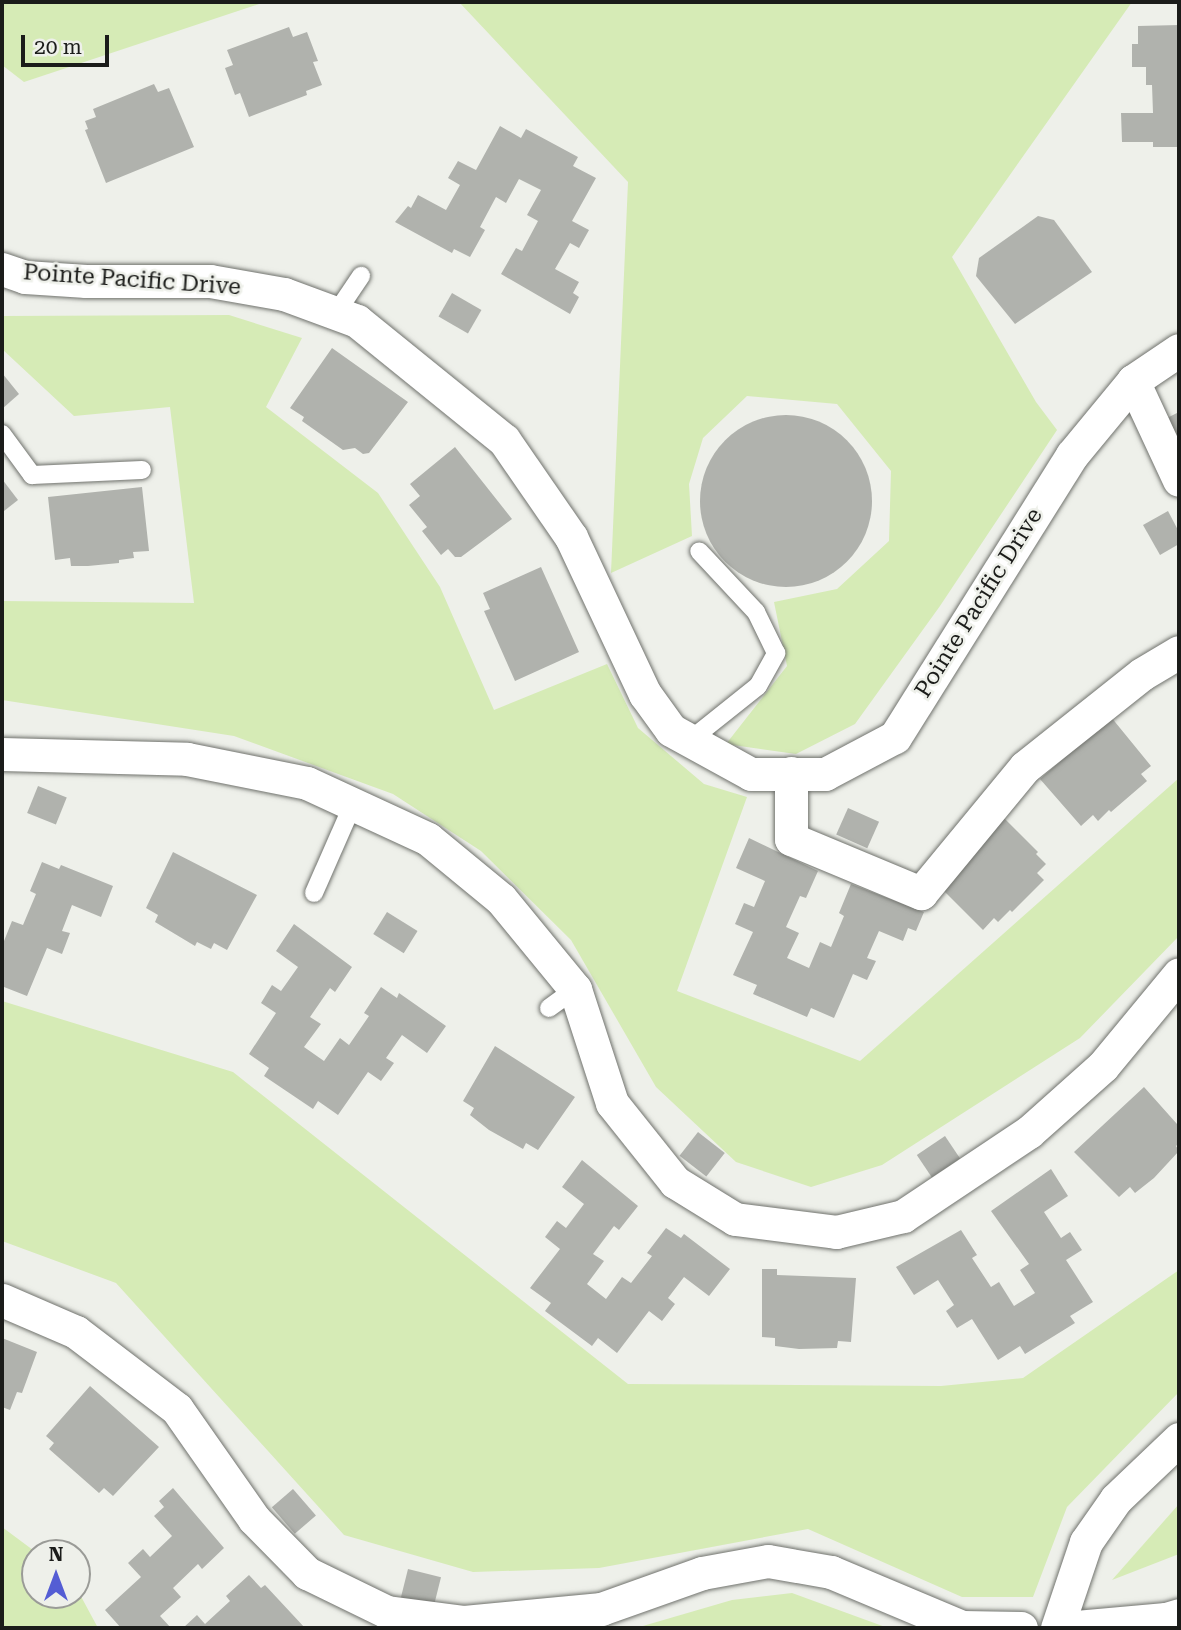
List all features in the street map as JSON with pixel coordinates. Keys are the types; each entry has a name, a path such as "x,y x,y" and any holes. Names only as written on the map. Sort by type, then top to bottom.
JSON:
{"street":[{"name":"Pointe Pacific Drive","path":"2,269 25,277 86,281 210,281 284,294 357,321 504,440 571,537 645,694 671,730 751,774 825,774 895,737 1072,455 1133,381 1179,350"},
{"path":"1133,381 1179,480"},
{"path":"791,773 791,839 921,893 1025,767 1142,674 1179,652"},
{"path":"2,754 187,760 307,783 428,839 501,899 562,999 612,1102 676,1182 735,1219 836,1233 902,1216 1030,1132 1103,1066 1179,974"},
{"path":"2,1300 76,1332 177,1409 254,1519 307,1573 387,1612 464,1622 601,1609 702,1573 768,1561 831,1572 962,1627 1021,1628"},
{"path":"1057,1628 1086,1542 1116,1499 1179,1439"},
{"path":"1065,1628 1166,1619 1179,1615"}],"lane":[{"path":"336,313 361,276"},
{"path":"2,434 33,475 142,470"},
{"path":"690,741 758,687 776,653 756,612 699,551"},
{"path":"314,893 353,804"}],"green space":[{"path":"2,2 265,2 24,82 2,65"},
{"path":"459,2 1132,2 952,257 1036,402 1057,430 940,606 855,724 796,754 726,744 787,666 774,602 837,589 889,541 891,471 837,404 747,396 703,438 689,484 692,536 611,573 628,182"},
{"path":"229,315 302,338 266,407 378,493 440,587 494,710 607,664 638,728 704,784 747,797 677,991 860,1061 1179,778 1179,936 1080,1038 882,1165 811,1187 736,1162 656,1087 571,940 481,851 393,794 234,736 2,700 2,601 194,603 170,407 74,416 2,349 2,316"},
{"path":"2,1001 233,1072 628,1384 941,1386 1023,1378 1179,1270 1179,1392 1067,1507 1033,1597 962,1597 808,1529 599,1568 473,1572 344,1535 116,1283 2,1241"},
{"path":"1179,1504 1179,1554 1112,1580"},
{"path":"2,1527 21,1541 21,1609 88,1609 98,1628 2,1628"},
{"path":"792,1593 888,1628 636,1628 732,1600"}],"building":[{"path":"1179,25 1179,147 1153,147 1153,142 1122,142 1121,113 1153,113 1152,85 1146,85 1146,67 1132,67 1132,44 1138,44 1138,26"},
{"path":"289,27 293,37 307,32 318,61 313,62 322,85 306,91 307,95 249,117 240,93 235,95 225,68 233,65 227,50"},
{"path":"154,84 158,92 169,88 194,147 106,183 85,130 88,129 85,121 96,117 93,109"},
{"path":"500,126 521,138 526,129 578,157 573,166 596,178 572,221 589,230 579,248 570,243 555,269 579,282 573,293 579,297 570,314 501,274 516,248 522,251 538,221 527,215 541,190 519,179 506,203 496,197 480,227 485,230 470,257 454,249 452,253 395,222 408,206 411,208 418,195 446,210 460,185 448,178 458,161 476,170"},
{"path":"1038,216 1054,220 1092,272 1015,324 976,276 979,258"},
{"path":"452,293 481,310 468,333 438,316"},
{"path":"332,348 408,402 369,453 363,454 355,448 343,450 302,421 304,417 290,408"},
{"path":"2,373 19,394 2,409"},
{"path":"1179,412 1179,455 1161,421"},
{"path":"786,415 819,422 847,440 865,468 872,501 865,534 847,562 819,580 786,587 753,580 725,562 707,534 700,501 707,468 725,440 753,422"},
{"path":"455,447 512,519 461,557 455,557 448,549 441,555 422,531 427,527 409,505 420,496 410,484"},
{"path":"2,479 18,500 4,511 2,509"},
{"path":"142,487 149,551 133,552 134,558 119,560 119,563 88,566 71,566 70,558 55,560 48,497"},
{"path":"1168,511 1179,532 1179,544 1160,555 1143,525"},
{"path":"541,567 579,652 515,681 484,611 490,609 483,593"},
{"path":"1111,717 1151,766 1141,774 1147,781 1098,821 1093,815 1081,826 1040,779"},
{"path":"38,786 67,798 56,825 27,813"},
{"path":"848,808 879,822 867,848 836,834"},
{"path":"1003,817 1038,852 1036,854 1046,864 1037,873 1044,880 1012,912 1010,910 998,922 994,918 983,930 937,884"},
{"path":"749,838 818,871 806,898 800,896 786,927 799,933 787,958 809,968 820,942 831,947 844,916 839,913 851,884 924,912 916,931 908,928 903,941 879,931 867,958 876,961 867,980 853,974 834,1018 811,1008 807,1017 753,994 757,985 733,975 753,932 735,924 744,903 754,907 765,881 736,868"},
{"path":"173,852 257,895 227,950 214,943 211,949 197,942 195,946 155,922 158,915 146,908"},
{"path":"42,862 59,869 61,865 113,886 101,917 72,905 62,931 70,933 62,954 47,948 27,996 4,987 2,993 2,946 12,921 23,925 36,894 30,891"},
{"path":"387,912 418,931 404,953 373,934"},
{"path":"294,924 352,967 335,992 330,988 310,1017 321,1024 304,1047 324,1061 340,1038 349,1045 369,1016 364,1013 381,987 397,998 399,993 446,1026 427,1053 402,1035 386,1058 394,1063 381,1081 368,1072 338,1115 318,1101 313,1109 264,1076 269,1068 249,1054 276,1013 261,1003 272,985 281,991 298,967 276,951"},
{"path":"495,1046 575,1097 538,1150 526,1143 523,1149 489,1130 470,1115 474,1108 463,1101"},
{"path":"1144,1087 1177,1124 1179,1143 1176,1146 1179,1151 1154,1178 1135,1193 1130,1187 1119,1197 1074,1152"},
{"path":"698,1132 725,1153 706,1177 680,1156"},
{"path":"945,1136 960,1158 932,1177 917,1155"},
{"path":"582,1160 638,1206 619,1230 614,1226 593,1254 604,1261 587,1284 606,1299 622,1277 631,1283 652,1256 647,1253 666,1228 681,1238 684,1234 730,1269 709,1296 684,1277 668,1298 675,1304 662,1321 649,1311 617,1353 598,1338 592,1346 545,1311 551,1303 530,1288 560,1249 545,1237 557,1221 566,1228 584,1204 562,1187"},
{"path":"1051,1169 1068,1196 1044,1212 1061,1238 1070,1232 1082,1250 1066,1260 1093,1302 1070,1316 1075,1323 1025,1354 1020,1346 998,1360 972,1319 957,1328 946,1311 954,1305 938,1280 914,1295 896,1267 961,1230 977,1255 972,1258 991,1287 999,1282 1014,1306 1035,1293 1020,1270 1029,1264 991,1211"},
{"path":"762,1269 777,1269 777,1275 856,1278 851,1342 838,1341 837,1348 799,1349 775,1346 775,1338 762,1337"},
{"path":"2,1338 37,1352 22,1393 17,1392 10,1410 2,1407"},
{"path":"90,1386 159,1447 113,1496 104,1488 99,1493 49,1449 54,1443 46,1436"},
{"path":"173,1488 224,1548 202,1569 198,1564 173,1588 181,1597 160,1616 171,1628 121,1628 105,1610 141,1577 128,1563 143,1549 150,1557 172,1536 154,1516 164,1507 159,1501"},
{"path":"293,1489 316,1515 295,1534 272,1507"},
{"path":"408,1569 441,1577 433,1607 401,1599"},
{"path":"249,1575 261,1588 265,1585 305,1628 183,1628 197,1615 205,1624 230,1601 226,1596"}]}
